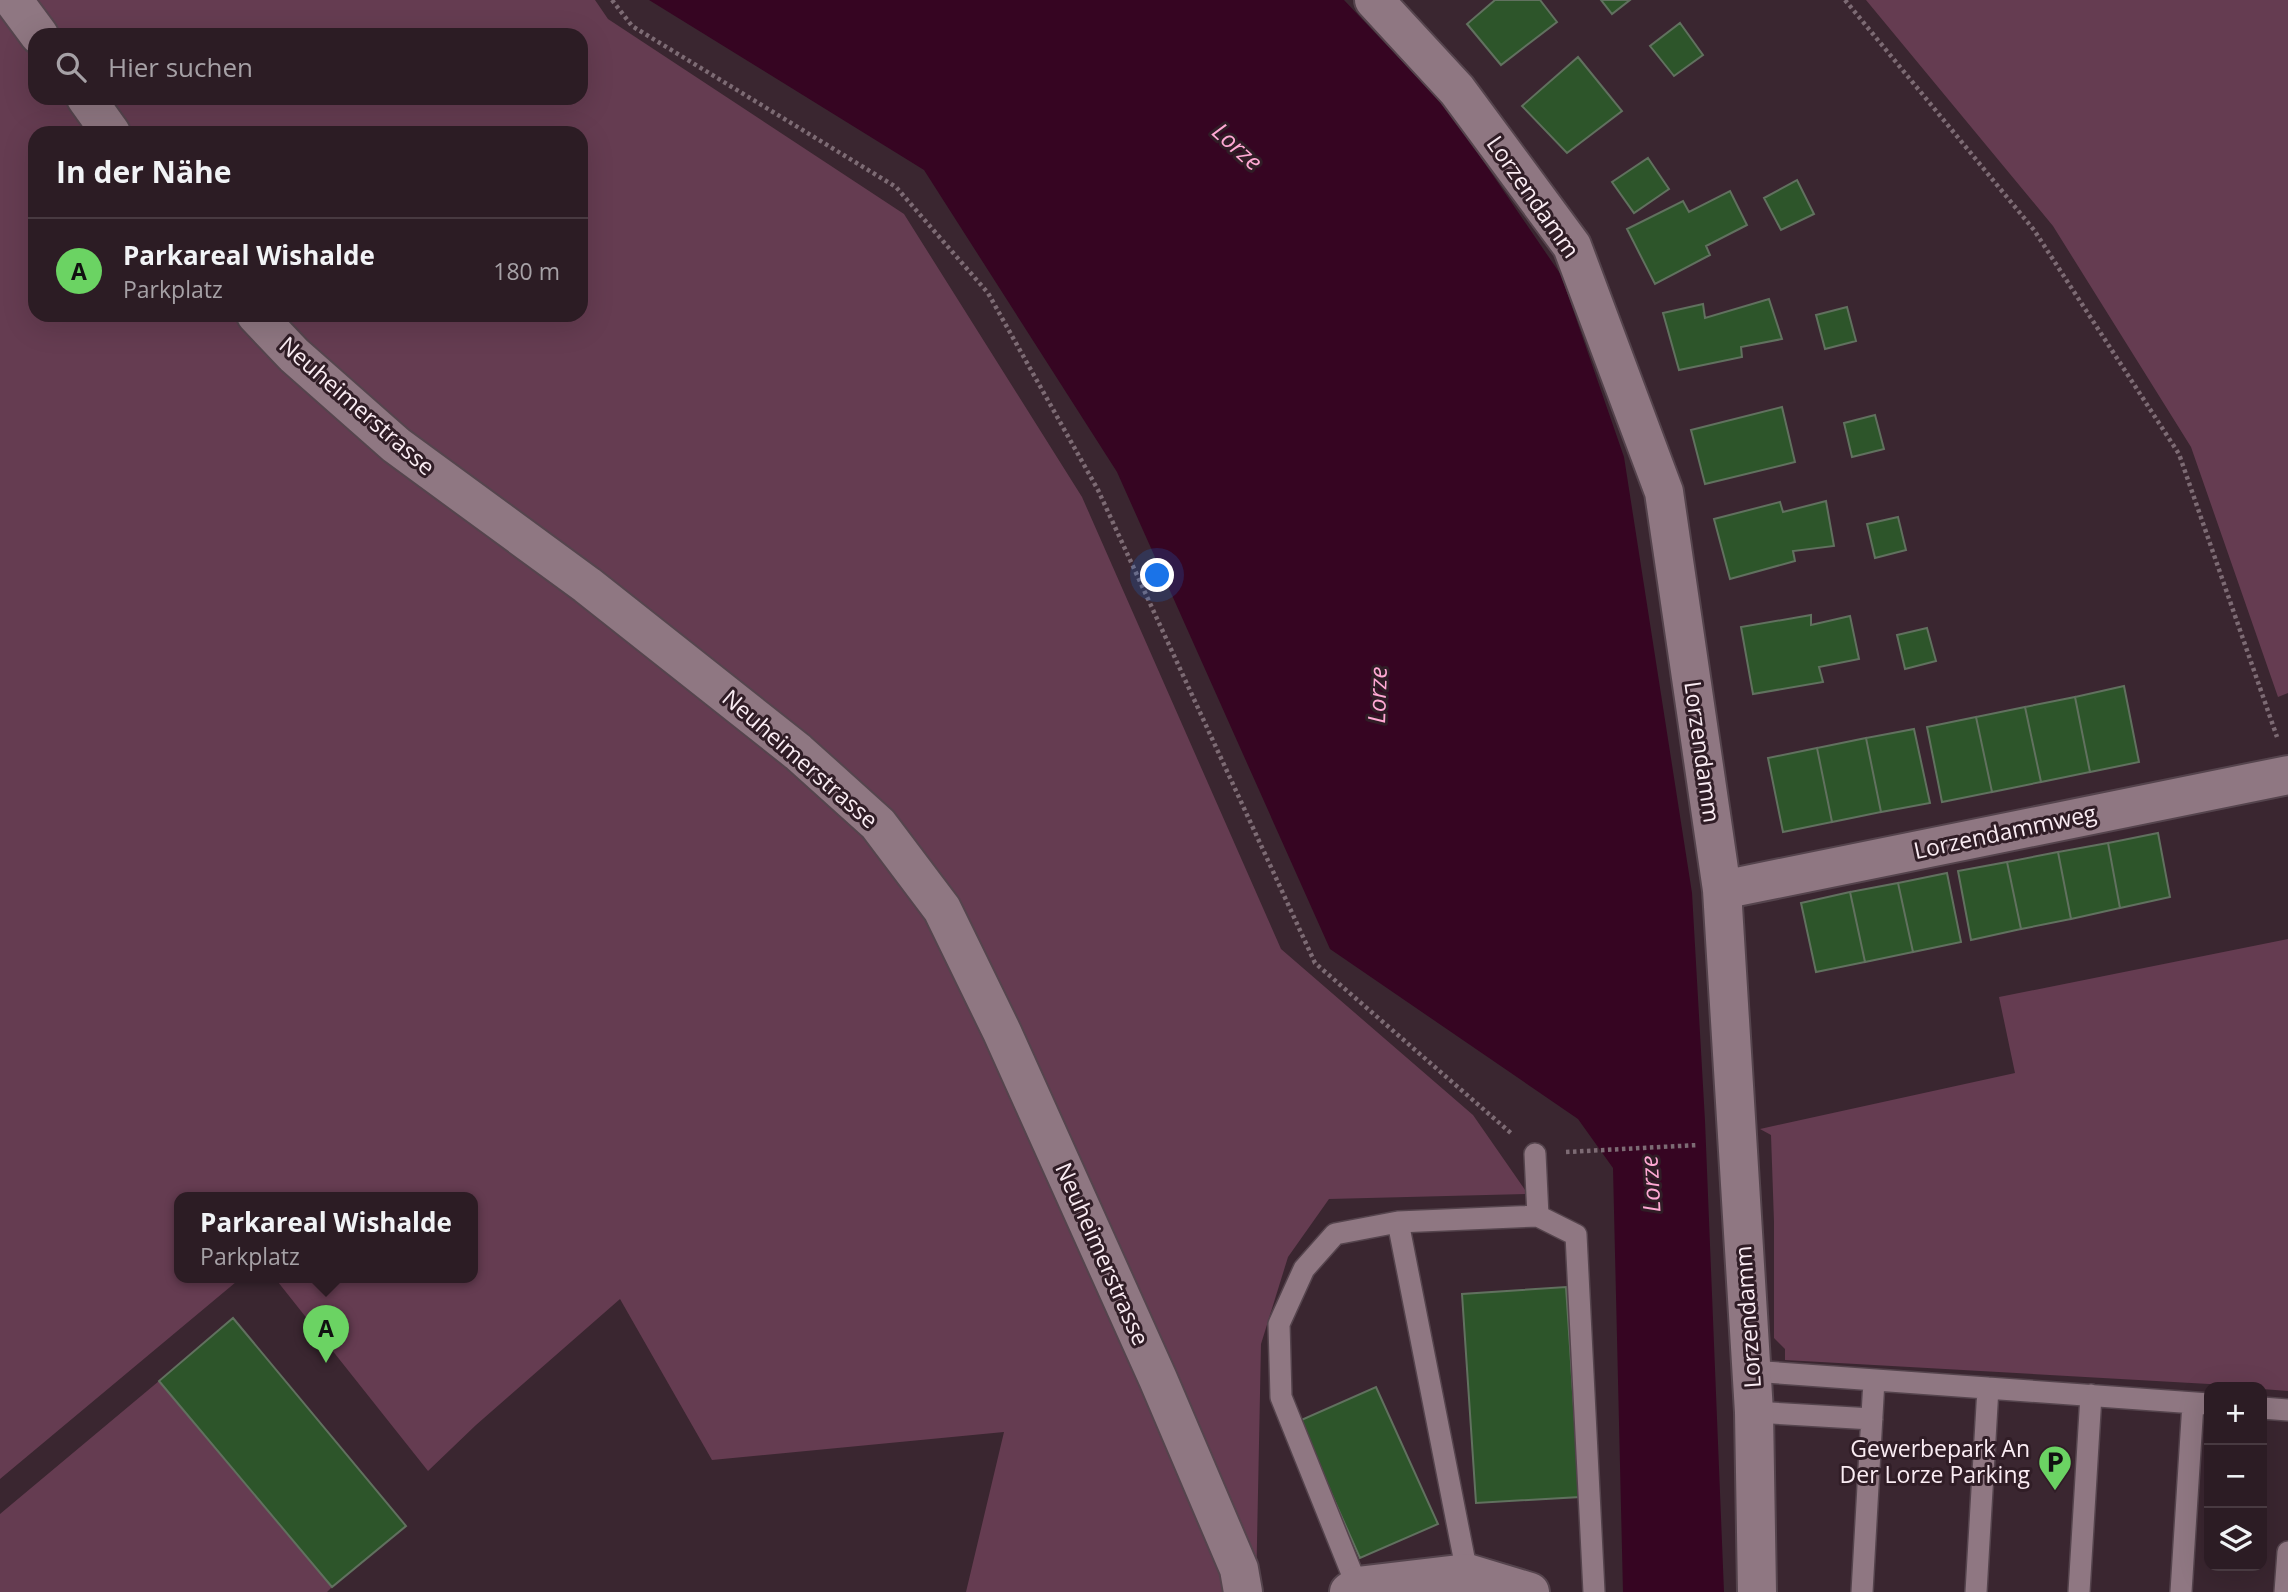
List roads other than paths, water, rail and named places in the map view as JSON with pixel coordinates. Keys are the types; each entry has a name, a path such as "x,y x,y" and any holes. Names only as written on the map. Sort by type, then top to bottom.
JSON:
{"street":[{"path":"13,0 34,28"},
{"name":"Lorzendamm","path":"1374,0 1457,90 1572,246 1664,492 1722,890 1755,1412 1757,1592"},
{"path":"91,105 106,126"},
{"name":"Neuheimerstrasse","path":"263,322 294,355 396,445 587,585 798,752 878,824 942,909 1002,1032 1158,1379 1239,1569 1244,1592"},
{"name":"Lorzendammweg","path":"1722,890 2283,758"},
{"path":"1353,1589 1467,1573 1530,1592"}],"lane":[{"path":"1535,1154 1538,1216"},
{"path":"1353,1589 1281,1397 1279,1324 1304,1269 1335,1234 1398,1222 1538,1216 1576,1235 1594,1592"},
{"path":"1398,1222 1467,1573"},
{"path":"1751,1371 2201,1403 2181,1592"},
{"path":"1861,1592 1874,1380"},
{"path":"1976,1592 1989,1388"},
{"path":"2078,1592 2091,1395"},
{"path":"2267,1408 2288,1410"},
{"path":"1755,1412 1872,1419"},
{"path":"2286,1592 2288,1552"}],"water":[{"name":"Lorze","path":"649,0 1344,0 1449,111 1561,275 1624,457 1692,893 1705,1121 1724,1592 1623,1592 1613,1168 1578,1119 1330,949 1117,472 924,170"}],"place":[{"name":"Parkareal Wishalde","path":"326,1363"},
{"name":"Gewerbepark An Der Lorze Parking","path":"2055,1492"}]}
